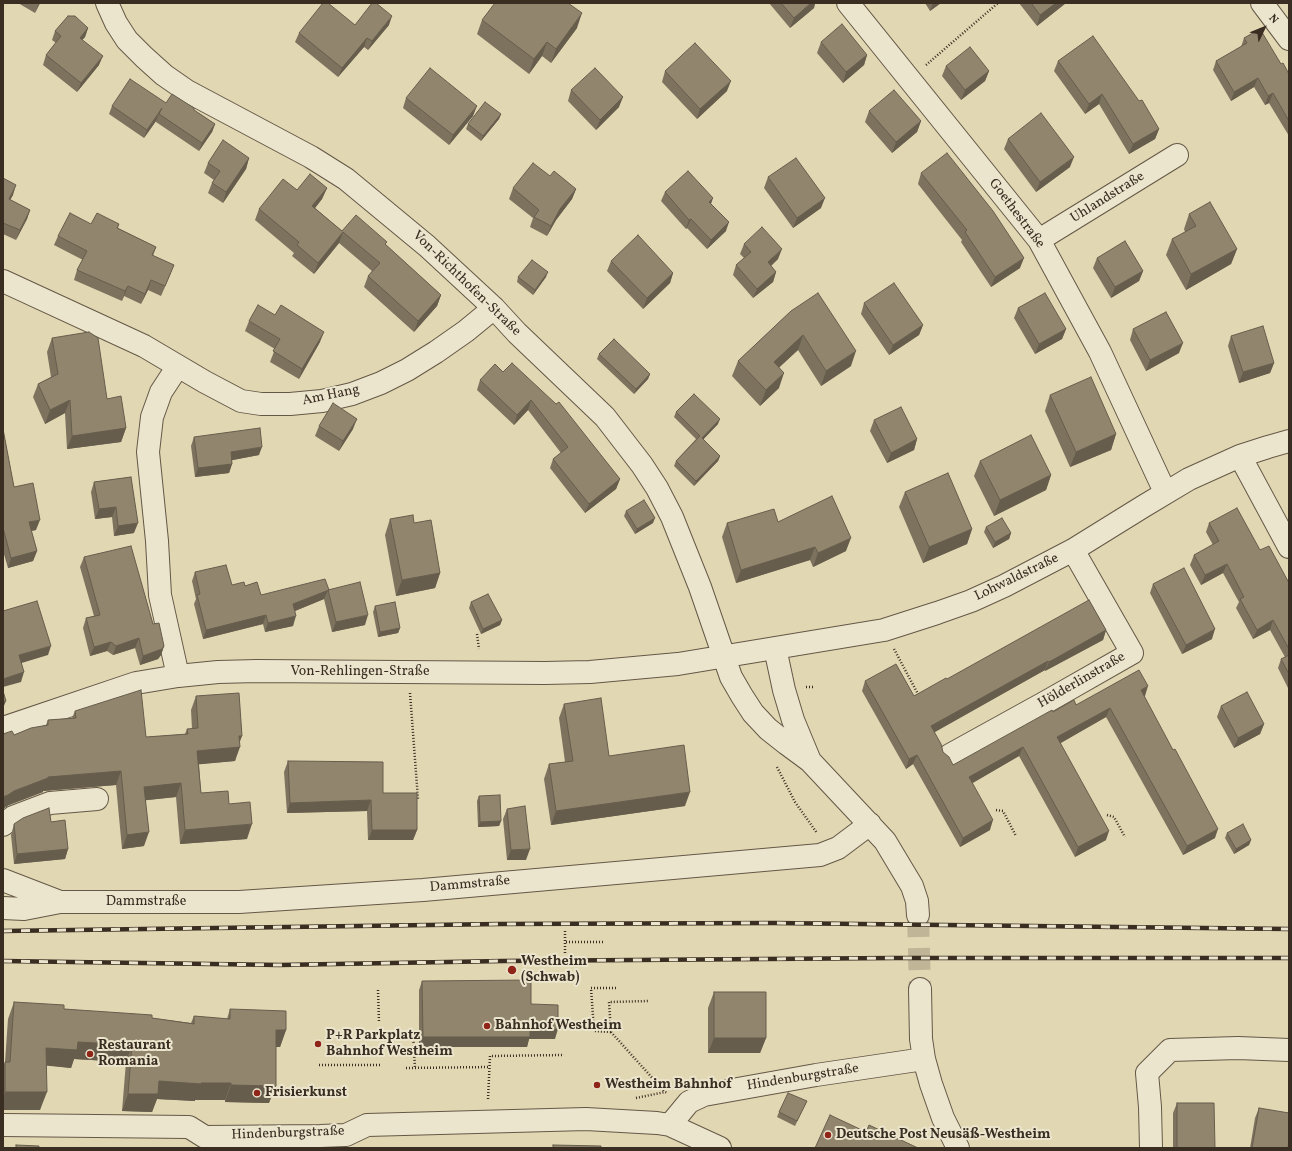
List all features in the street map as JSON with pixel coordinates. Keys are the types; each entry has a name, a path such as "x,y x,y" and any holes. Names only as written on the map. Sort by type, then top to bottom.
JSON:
{"street":[{"name":"Von-Richthofen-Straße","path":"107,3 116,23 127,40 164,75 187,91 311,157 346,179 423,242 494,308 517,333 605,417 645,469 672,517 700,587 731,677 752,713 787,744 810,761"},
{"name":"Goethestraße","path":"848,3 1039,240 1100,352 1165,492"},
{"path":"1262,3 1289,39"},
{"name":"Uhlandstraße","path":"1039,240 1177,155"},
{"name":"Am Hang","path":"3,282 144,346 241,401 261,404 290,404 322,401 352,394 381,383 407,370 436,352 494,308"},
{"path":"178,366 161,392 152,417 148,452 157,541 160,595 178,676"},
{"name":"Lohwaldstraße","path":"724,656 884,630 971,601 1025,576 1073,550 1165,492 1195,476 1240,456 1289,441"},
{"path":"1240,456 1289,547"},
{"name":"Hölderlinstraße","path":"950,755 1132,653 1073,550"},
{"path":"775,648 784,690 793,720 810,761 870,824 885,842 912,886 917,901 918,915"},
{"name":"Von-Rehlingen-Straße","path":"3,728 136,683 178,676 218,672 590,672 678,664 724,656"},
{"path":"3,825 13,816 50,804 97,799"},
{"name":"Dammstraße","path":"3,908 24,908 60,902 255,901 423,890 820,855 838,848 870,824"},
{"name":"Dammstraße","path":"3,880 60,902"},
{"path":"920,990 921,1039 924,1059 943,1118 958,1148"},
{"path":"1151,1148 1147,1073 1170,1050 1238,1048 1289,1050"},
{"name":"Hindenburgstraße","path":"670,1125 689,1102 704,1095 816,1075 924,1059"},
{"name":"Hindenburgstraße","path":"3,1125 189,1128 205,1137 346,1135 367,1125 586,1119 670,1125 720,1148"}],"path":[{"path":"910,79 998,3"},
{"path":"884,630 922,700"},
{"path":"408,672 418,799"},
{"path":"774,761 795,802 830,852"},
{"path":"996,810 1002,811 1016,836"},
{"path":"1106,816 1114,817 1125,837"},
{"path":"565,953 566,930"},
{"path":"566,942 604,942"},
{"path":"611,1032 594,1031 590,988 616,988"},
{"path":"378,990 379,1023"},
{"path":"649,1001 610,1002 611,1032 665,1092"},
{"path":"379,1036 413,1034 415,1068"},
{"path":"488,1097 490,1056 564,1054"},
{"path":"318,1065 380,1065"},
{"path":"406,1068 490,1067"}],"building":[{"path":"323,3 328,3 355,25 372,3 376,3 392,16 372,41 367,38 342,68 299,33"},
{"path":"495,3 568,3 582,13 556,49 547,42 534,59 482,20"},
{"path":"781,3 811,3 794,18"},
{"path":"1031,3 1056,3 1040,15"},
{"path":"68,16 75,16 88,28 80,38 103,56 81,83 46,55 61,36 55,31"},
{"path":"842,24 867,55 846,72 821,42"},
{"path":"1260,29 1281,64 1283,63 1289,74 1289,121 1273,93 1268,96 1258,78 1234,92 1216,61 1247,43 1244,38"},
{"path":"1093,36 1139,101 1142,100 1159,129 1133,144 1102,94 1089,104 1058,61"},
{"path":"695,43 731,81 700,109 665,71"},
{"path":"970,47 989,71 965,90 946,66"},
{"path":"430,68 477,106 453,135 406,98"},
{"path":"595,68 623,97 600,120 571,90"},
{"path":"130,79 166,103 172,94 215,124 202,143 159,114 162,108 147,130 112,106"},
{"path":"894,90 921,121 896,142 869,111"},
{"path":"485,102 501,114 483,136 468,124"},
{"path":"1041,113 1074,157 1040,182 1008,139"},
{"path":"223,140 249,158 226,192 212,183 220,171 208,163"},
{"path":"947,153 993,211 1024,258 995,277 965,232 967,230 921,173"},
{"path":"796,158 825,198 797,218 768,177"},
{"path":"533,163 550,176 554,171 576,189 560,209 551,226 534,217 539,210 513,188"},
{"path":"688,171 713,198 709,202 729,222 711,240 691,219 689,220 665,192"},
{"path":"310,174 327,188 312,206 342,231 356,215 387,242 385,244 441,295 418,321 368,276 380,263 343,232 318,263 297,245 299,242 259,209 283,179 297,190"},
{"path":"3,178 16,185 9,199 30,210 20,230 3,223"},
{"path":"1210,202 1237,249 1191,274 1172,239 1196,226 1189,214"},
{"path":"70,213 91,224 97,213 119,224 117,228 156,247 152,255 174,265 165,286 151,280 145,294 128,286 125,291 77,270 87,251 58,236"},
{"path":"762,227 782,249 768,262 776,272 757,289 736,265 751,252 744,244"},
{"path":"638,235 673,273 647,298 611,261"},
{"path":"1125,241 1143,271 1115,287 1097,258"},
{"path":"532,260 548,272 535,290 518,277"},
{"path":"894,283 923,325 893,345 864,303"},
{"path":"818,293 856,351 826,371 803,335 774,362 784,373 766,390 738,361 791,311"},
{"path":"1045,293 1066,329 1039,344 1018,308"},
{"path":"258,305 275,315 281,305 324,332 302,369 273,351 280,339 249,321"},
{"path":"1166,312 1183,343 1150,360 1133,329"},
{"path":"1263,326 1274,363 1243,372 1231,336"},
{"path":"89,332 98,338 107,399 121,396 126,428 72,436 70,400 50,410 38,384 58,374 52,338"},
{"path":"614,339 650,374 636,389 599,354"},
{"path":"512,363 556,404 559,402 620,479 589,504 553,459 568,447 531,400 517,415 480,380 495,364 503,372"},
{"path":"1091,377 1116,434 1076,452 1050,395"},
{"path":"694,394 720,419 702,438 720,456 696,481 676,461 700,436 676,412"},
{"path":"333,403 357,419 343,441 319,426"},
{"path":"901,407 917,439 891,453 874,420"},
{"path":"260,428 262,447 231,452 232,464 198,468 194,437"},
{"path":"3,429 14,487 33,483 40,520 29,522 37,551 11,558 3,528"},
{"path":"1031,435 1051,475 1000,500 980,461"},
{"path":"948,473 972,529 929,547 905,492"},
{"path":"131,477 138,523 118,526 116,507 99,509 94,482"},
{"path":"832,496 851,538 818,553 815,547 741,570 727,523 774,509 778,522"},
{"path":"644,500 655,518 637,529 626,511"},
{"path":"1237,508 1260,550 1269,546 1289,583 1289,649 1273,620 1257,630 1240,599 1244,597 1227,564 1205,575 1194,555 1219,541 1209,523"},
{"path":"413,515 414,523 431,520 440,573 402,580 390,519"},
{"path":"1002,518 1011,533 995,542 986,527"},
{"path":"131,546 153,624 159,623 164,646 162,649 143,656 139,638 116,646 111,642 94,647 86,618 100,615 84,557"},
{"path":"226,565 232,585 244,582 245,586 257,582 261,595 325,579 329,590 293,604 296,616 268,623 266,615 206,630 197,595 200,594 195,572"},
{"path":"1184,568 1215,629 1186,645 1153,584"},
{"path":"360,582 368,615 336,622 328,590"},
{"path":"488,594 502,620 483,629 471,602"},
{"path":"1089,600 1106,630 931,726 941,744 943,752 949,757 953,765 1052,710 1053,712 1074,700 1076,705 1139,670 1148,686 1141,690 1218,829 1187,846 1110,708 1057,737 1109,831 1078,847 1023,747 969,777 993,820 963,838 917,755 909,759 865,681 896,664 914,696"},
{"path":"37,601 51,646 19,655 24,672 3,679 3,611"},
{"path":"395,602 400,628 380,632 375,606"},
{"path":"1289,655 1289,674 1281,659"},
{"path":"141,690 146,737 188,734 187,729 198,728 196,696 239,693 242,736 239,736 240,747 197,751 201,793 228,791 229,804 250,802 252,824 185,830 181,783 144,787 149,832 127,835 121,771 48,777 3,797 3,734 12,731 14,735 31,728 48,725 48,720 76,718 75,711"},
{"path":"3,691 6,701 3,702"},
{"path":"1247,692 1264,724 1238,738 1221,706"},
{"path":"601,698 609,756 684,745 690,792 556,811 549,764 573,761 564,704"},
{"path":"288,761 383,762 383,793 417,793 417,830 372,830 371,800 290,803"},
{"path":"500,795 501,821 480,822 479,796"},
{"path":"525,806 530,849 511,850 507,809"},
{"path":"49,808 51,822 65,820 68,849 17,854 14,824 23,818"},
{"path":"1243,824 1251,840 1236,849 1227,833"},
{"name":"Bahnhof Westheim","path":"531,980 531,1004 558,1005 558,1029 530,1029 530,1037 423,1037 422,981"},
{"path":"714,992 766,992 766,1038 714,1038"},
{"path":"14,1002 64,1005 64,1009 152,1015 152,1018 194,1024 194,1016 230,1019 230,1009 286,1011 286,1030 276,1030 276,1086 231,1085 231,1083 201,1084 159,1081 158,1094 128,1094 132,1045 78,1042 77,1050 46,1048 47,1092 5,1092 5,1062 10,1062"},
{"path":"788,1093 807,1101 797,1121 779,1112"},
{"path":"1177,1103 1214,1103 1215,1148 1177,1148"},
{"path":"1259,1108 1289,1113 1288,1148 1252,1148"},
{"path":"830,1115 866,1132 869,1125 918,1148 815,1148"},
{"path":"16,1145 39,1146 39,1148 16,1148"},
{"path":"553,1145 601,1146 601,1148 553,1148"}],"tunnel":[{"path":"918,915 920,989"}],"railway":[{"path":"3,931 500,924 774,923 1289,929"},
{"path":"3,961 280,965 503,961 895,958 1289,958"}],"place":[{"name":"Westheim (Schwab)","path":"512,970"},
{"name":"Bahnhof Westheim","path":"487,1026"},
{"name":"P+R Parkplatz Bahnhof Westheim","path":"318,1044"},
{"name":"Restaurant Romania","path":"90,1054"},
{"name":"Westheim Bahnhof","path":"597,1085"},
{"name":"Frisierkunst","path":"257,1093"},
{"name":"Deutsche Post Neusäß-Westheim","path":"828,1135"}]}
